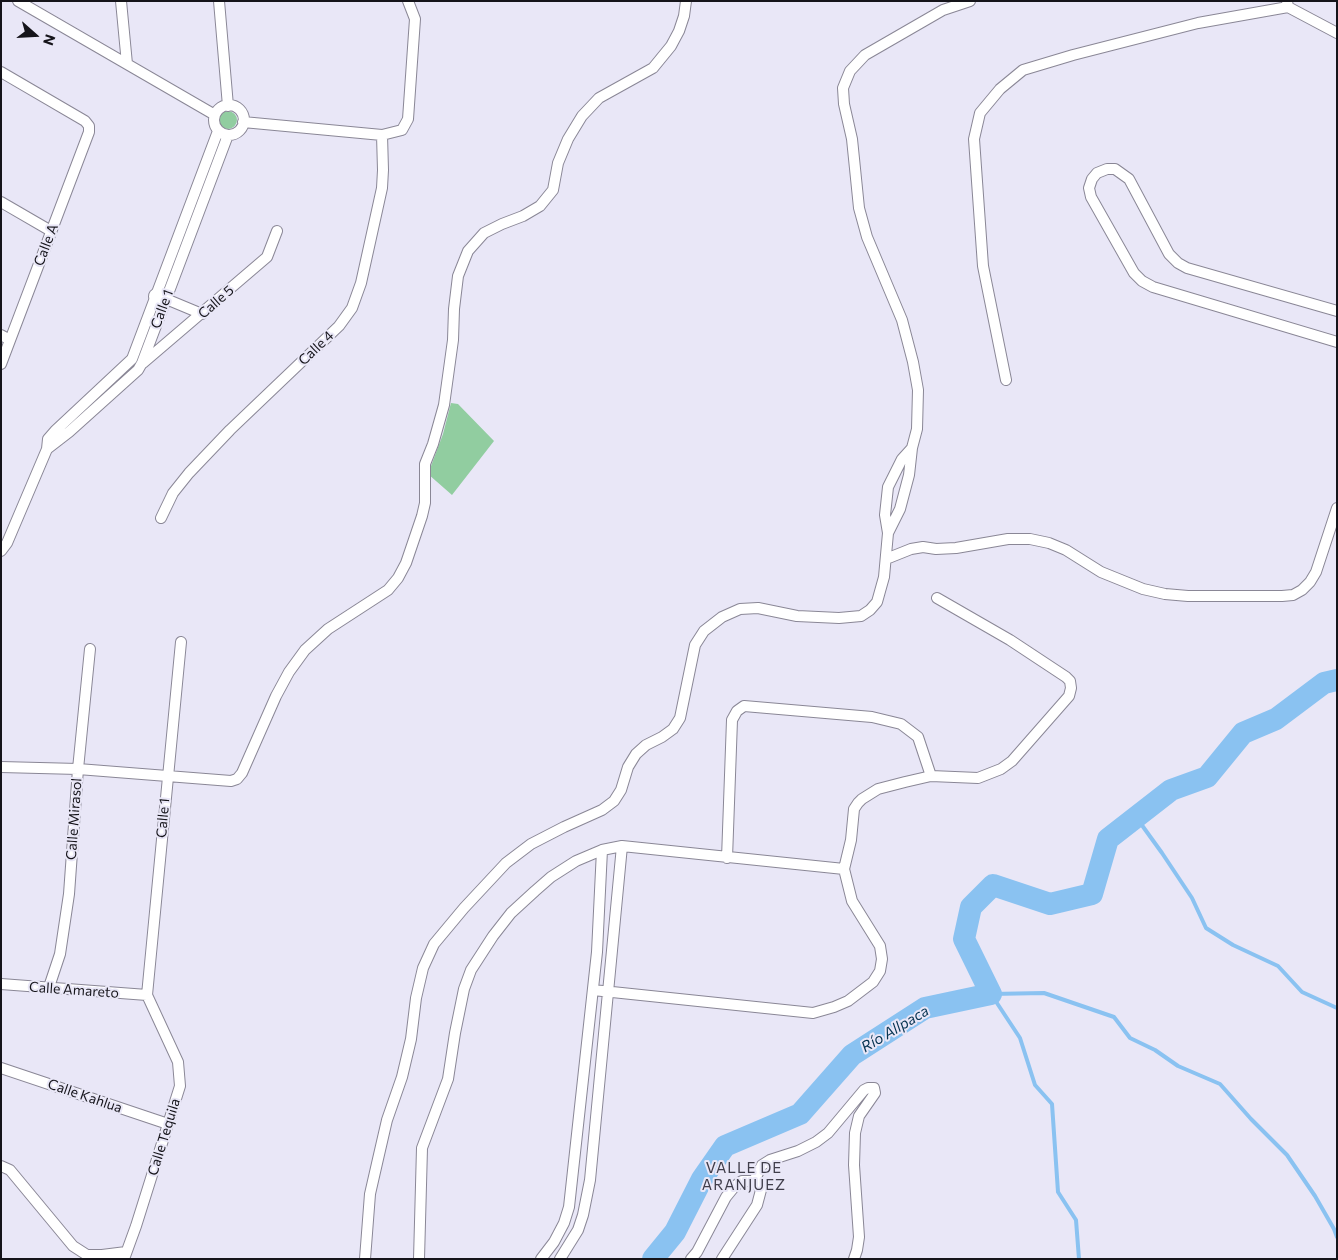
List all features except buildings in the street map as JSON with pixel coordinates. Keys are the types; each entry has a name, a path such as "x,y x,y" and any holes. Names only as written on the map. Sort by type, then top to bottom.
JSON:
{"street":[{"path":"18,1 215,115"},
{"path":"121,1 126,64"},
{"path":"219,1 228,106"},
{"path":"243,122 382,134 402,130 408,119 415,19 408,1"},
{"path":"1,767 78,769 231,781 237,779 242,773 276,696 289,672 305,650 328,630 388,590 398,578 406,563 425,503 425,464 444,405 453,340 458,276 468,251 484,233 523,216 540,206 553,190 558,163 564,147 582,116 599,98 652,68 671,46 679,31 686,1"},
{"path":"888,534 900,509 909,475 912,448 917,429 918,390 902,320 866,237 859,208 852,139 844,104 843,88 850,71 865,56 943,10 970,1"},
{"path":"1006,380 983,266 974,140 980,113 1000,89 1023,70 1073,55 1198,23 1288,4 1337,33"},
{"name":"Calle A","path":"1,72 85,121 89,132 51,231 6,338 1,364"},
{"path":"228,106 239,110 242,114 243,122 236,133 228,135 218,131 214,123 215,115 221,108 228,106"},
{"name":"Calle 1","path":"47,449 69,432 138,370 142,363 161,298 218,131"},
{"name":"Calle 4","path":"161,518 166,504 189,473 230,430 339,326 352,308 361,283 382,188 384,170 382,134"},
{"name":"Calle 1","path":"1,551 7,543 47,449 48,440 55,431 130,362 161,298 228,135"},
{"path":"1337,311 1186,268 1169,254 1129,179 1115,169 1107,168 1097,173 1092,179 1089,188 1092,197 1134,273 1142,281 1153,287 1337,342"},
{"path":"1,202 51,231"},
{"name":"Calle 5","path":"142,363 267,257 277,231"},
{"path":"161,298 202,314"},
{"path":"365,1259 370,1194 386,1120 402,1077 409,1048 422,968 434,944 506,863 531,844 602,810 614,801 621,790 628,767 636,754 646,745 673,729 680,718 695,645 704,631 722,617 740,609 758,608 797,616 850,618 862,616 877,602 882,589 886,559 888,534 885,514 888,487 902,459 912,448"},
{"path":"886,559 917,548 956,548 1008,540 1030,539 1049,543 1066,550 1101,572 1143,589 1165,594 1188,596 1282,596 1302,590 1310,582 1316,572 1337,508"},
{"path":"593,990 802,1013 834,1008 848,1001 873,982 880,971 882,959 880,946 852,901 844,869 851,840 854,809 862,798 878,789 931,776 978,778 1001,769 1012,761 1069,696 1071,688 1070,682 1066,677 1010,640 937,598"},
{"name":"Calle 1","path":"147,995 166,775 181,642"},
{"name":"Calle Mirasol","path":"49,987 60,954 68,894 90,649"},
{"path":"727,858 732,720 737,711 744,706 872,717 901,724 918,737 931,776"},
{"path":"419,1259 422,1148 448,1079 464,989 472,970 493,936 511,913 551,877 576,861 602,850 622,846 844,869"},
{"path":"560,1259 578,1230 590,1180 622,846"},
{"path":"541,1259 554,1242 564,1224 569,1207 593,990 602,850"},
{"name":"Calle Amareto","path":"1,984 147,995"},
{"name":"Calle Tequila","path":"125,1255 180,1086 178,1062 147,995"},
{"name":"Calle Kahlua","path":"1,1068 168,1124"},
{"path":"754,1181 762,1164 798,1151 816,1142 828,1133 864,1090 874,1088 873,1097 859,1116 855,1133 854,1165 859,1237 854,1259"},
{"path":"1,1166 10,1170 73,1246 87,1255 125,1255"},
{"path":"691,1259 726,1197 742,1181 754,1181 761,1190 757,1205 722,1259"}],"green space":[{"path":"228,111 234,114 237,120 234,126 228,129 222,126 219,120 222,114"},
{"path":"451,403 458,404 494,441 452,495 428,474 443,434"}],"waterway":[{"name":"Río Allpaca","path":"653,1259 675,1232 702,1179 725,1146 800,1114 852,1055 925,1008 991,994 964,939 971,907 993,885 1050,904 1092,894 1108,839 1171,790 1207,777 1243,733 1276,719 1324,683 1337,680"},
{"path":"1136,817 1192,898 1206,928 1233,945 1278,966 1302,992 1337,1008"},
{"path":"991,994 1044,993 1114,1017 1130,1038 1155,1050 1178,1066 1220,1084 1287,1155 1315,1196 1337,1237"},
{"path":"991,994 1020,1038 1035,1085 1052,1104 1058,1192 1076,1220 1079,1259"}],"district":[{"name":"VALLE DE ARANJUEZ","path":"744,1176"}]}
